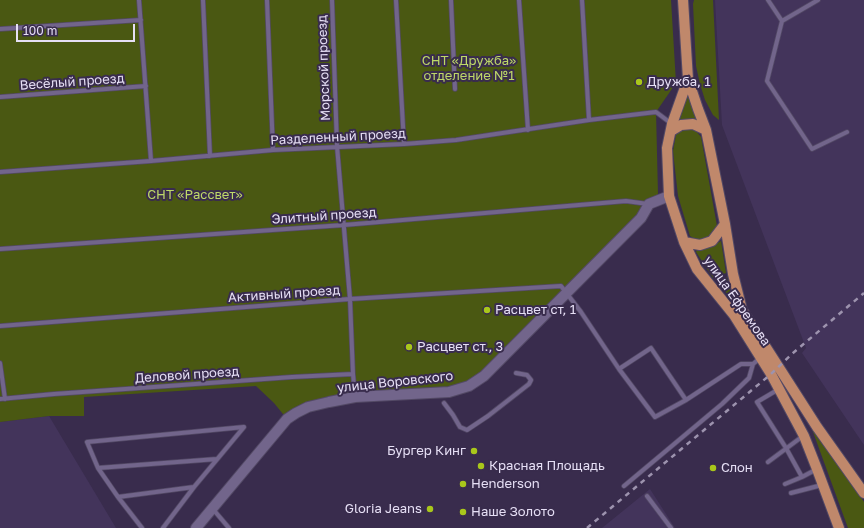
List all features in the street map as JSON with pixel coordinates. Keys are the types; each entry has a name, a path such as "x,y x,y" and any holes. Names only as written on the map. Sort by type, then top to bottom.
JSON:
{"main road":[{"name":"улица Ефремова","path":"683,0 688,79 706,130 725,224 732,274 742,310 813,420 864,494"},
{"name":"улица Ефремова","path":"688,79 667,148 669,196 684,242 697,269 734,315 757,361 779,389 804,436 824,485 839,528"},
{"path":"672,128 681,125 693,124 706,130"},
{"path":"684,242 700,245 712,241 725,224"}],"street":[{"path":"649,204 669,196"},
{"name":"улица Воровского","path":"196,528 287,419 296,413 308,407 355,397 449,392 469,386 484,376 641,218 649,204"}],"lane":[{"path":"139,0 151,161"},
{"path":"203,0 210,156"},
{"path":"267,0 273,150"},
{"name":"Морской проезд","path":"332,0 337,146 350,299 353,374"},
{"path":"396,0 404,144"},
{"path":"451,0 455,89"},
{"path":"519,0 528,130"},
{"path":"582,0 589,120"},
{"path":"768,0 782,22"},
{"path":"818,0 782,22 767,82 812,149 847,132"},
{"path":"0,29 141,20"},
{"name":"Весёлый проезд","path":"0,97 146,86"},
{"name":"Разделенный проезд","path":"0,172 273,150 456,140 589,120 656,112 672,128"},
{"name":"Элитный проезд","path":"0,249 344,225 626,201 649,204"},
{"name":"Активный проезд","path":"0,326 350,299 561,286 567,293"},
{"path":"567,293 619,369 655,417 686,400 741,364 757,361"},
{"path":"619,369 651,348 686,400"},
{"path":"624,486 722,404 749,378 757,361"},
{"path":"0,363 2,399"},
{"path":"444,403 460,427 467,430 488,416 529,384 531,380 526,375 516,373"},
{"path":"353,374 355,397"},
{"name":"Деловой проезд","path":"2,399 292,377 353,374"},
{"path":"779,389 757,402 786,448 802,477"},
{"path":"142,528 98,468 87,442 244,427 194,487 163,528"},
{"path":"768,462 804,436"},
{"path":"98,468 217,459"},
{"path":"785,484 802,477 817,468"},
{"path":"791,493 824,485"},
{"path":"118,497 194,487"},
{"path":"647,496 670,528"},
{"path":"212,508 229,528"}],"shaded area":[{"path":"715,0 864,0 864,445 802,353 806,348 722,125"},
{"path":"49,416 116,528 0,528 0,422"},
{"path":"650,489 675,528 602,528"}],"green space":[{"name":"СНТ «Рассвет»","path":"0,0 671,0 676,83 656,112 658,194 641,218 469,386 355,397 287,419 274,403 256,386 84,397 84,416 49,416 0,422"},
{"path":"694,0 713,0 719,120 713,115 705,100 696,66"},
{"path":"686,94 690,94 698,122 679,121 678,119"},
{"path":"691,128 701,137 717,226 709,238 700,241 690,236 678,196 673,151 676,135 681,129"},
{"path":"721,241 726,273 713,278 696,252 698,248 714,245"},
{"path":"727,277 731,295 730,296 717,281"},
{"path":"809,421 864,502 864,528 848,528"}],"railway":[{"path":"587,528 771,374 793,353 864,293"}],"place":[{"name":"Дружба, 1","path":"639,82"},
{"name":"Расцвет ст, 1","path":"487,310"},
{"name":"Расцвет ст., 3","path":"409,347"},
{"name":"Бургер Кинг","path":"474,451"},
{"name":"Красная Площадь","path":"481,466"},
{"name":"Слон","path":"713,468"},
{"name":"Henderson","path":"463,484"},
{"name":"Gloria Jeans","path":"430,509"},
{"name":"Наше Золото","path":"463,512"}],"park label":[{"name":"СНТ «Дружба» отделение №1","path":"469,68"}]}
